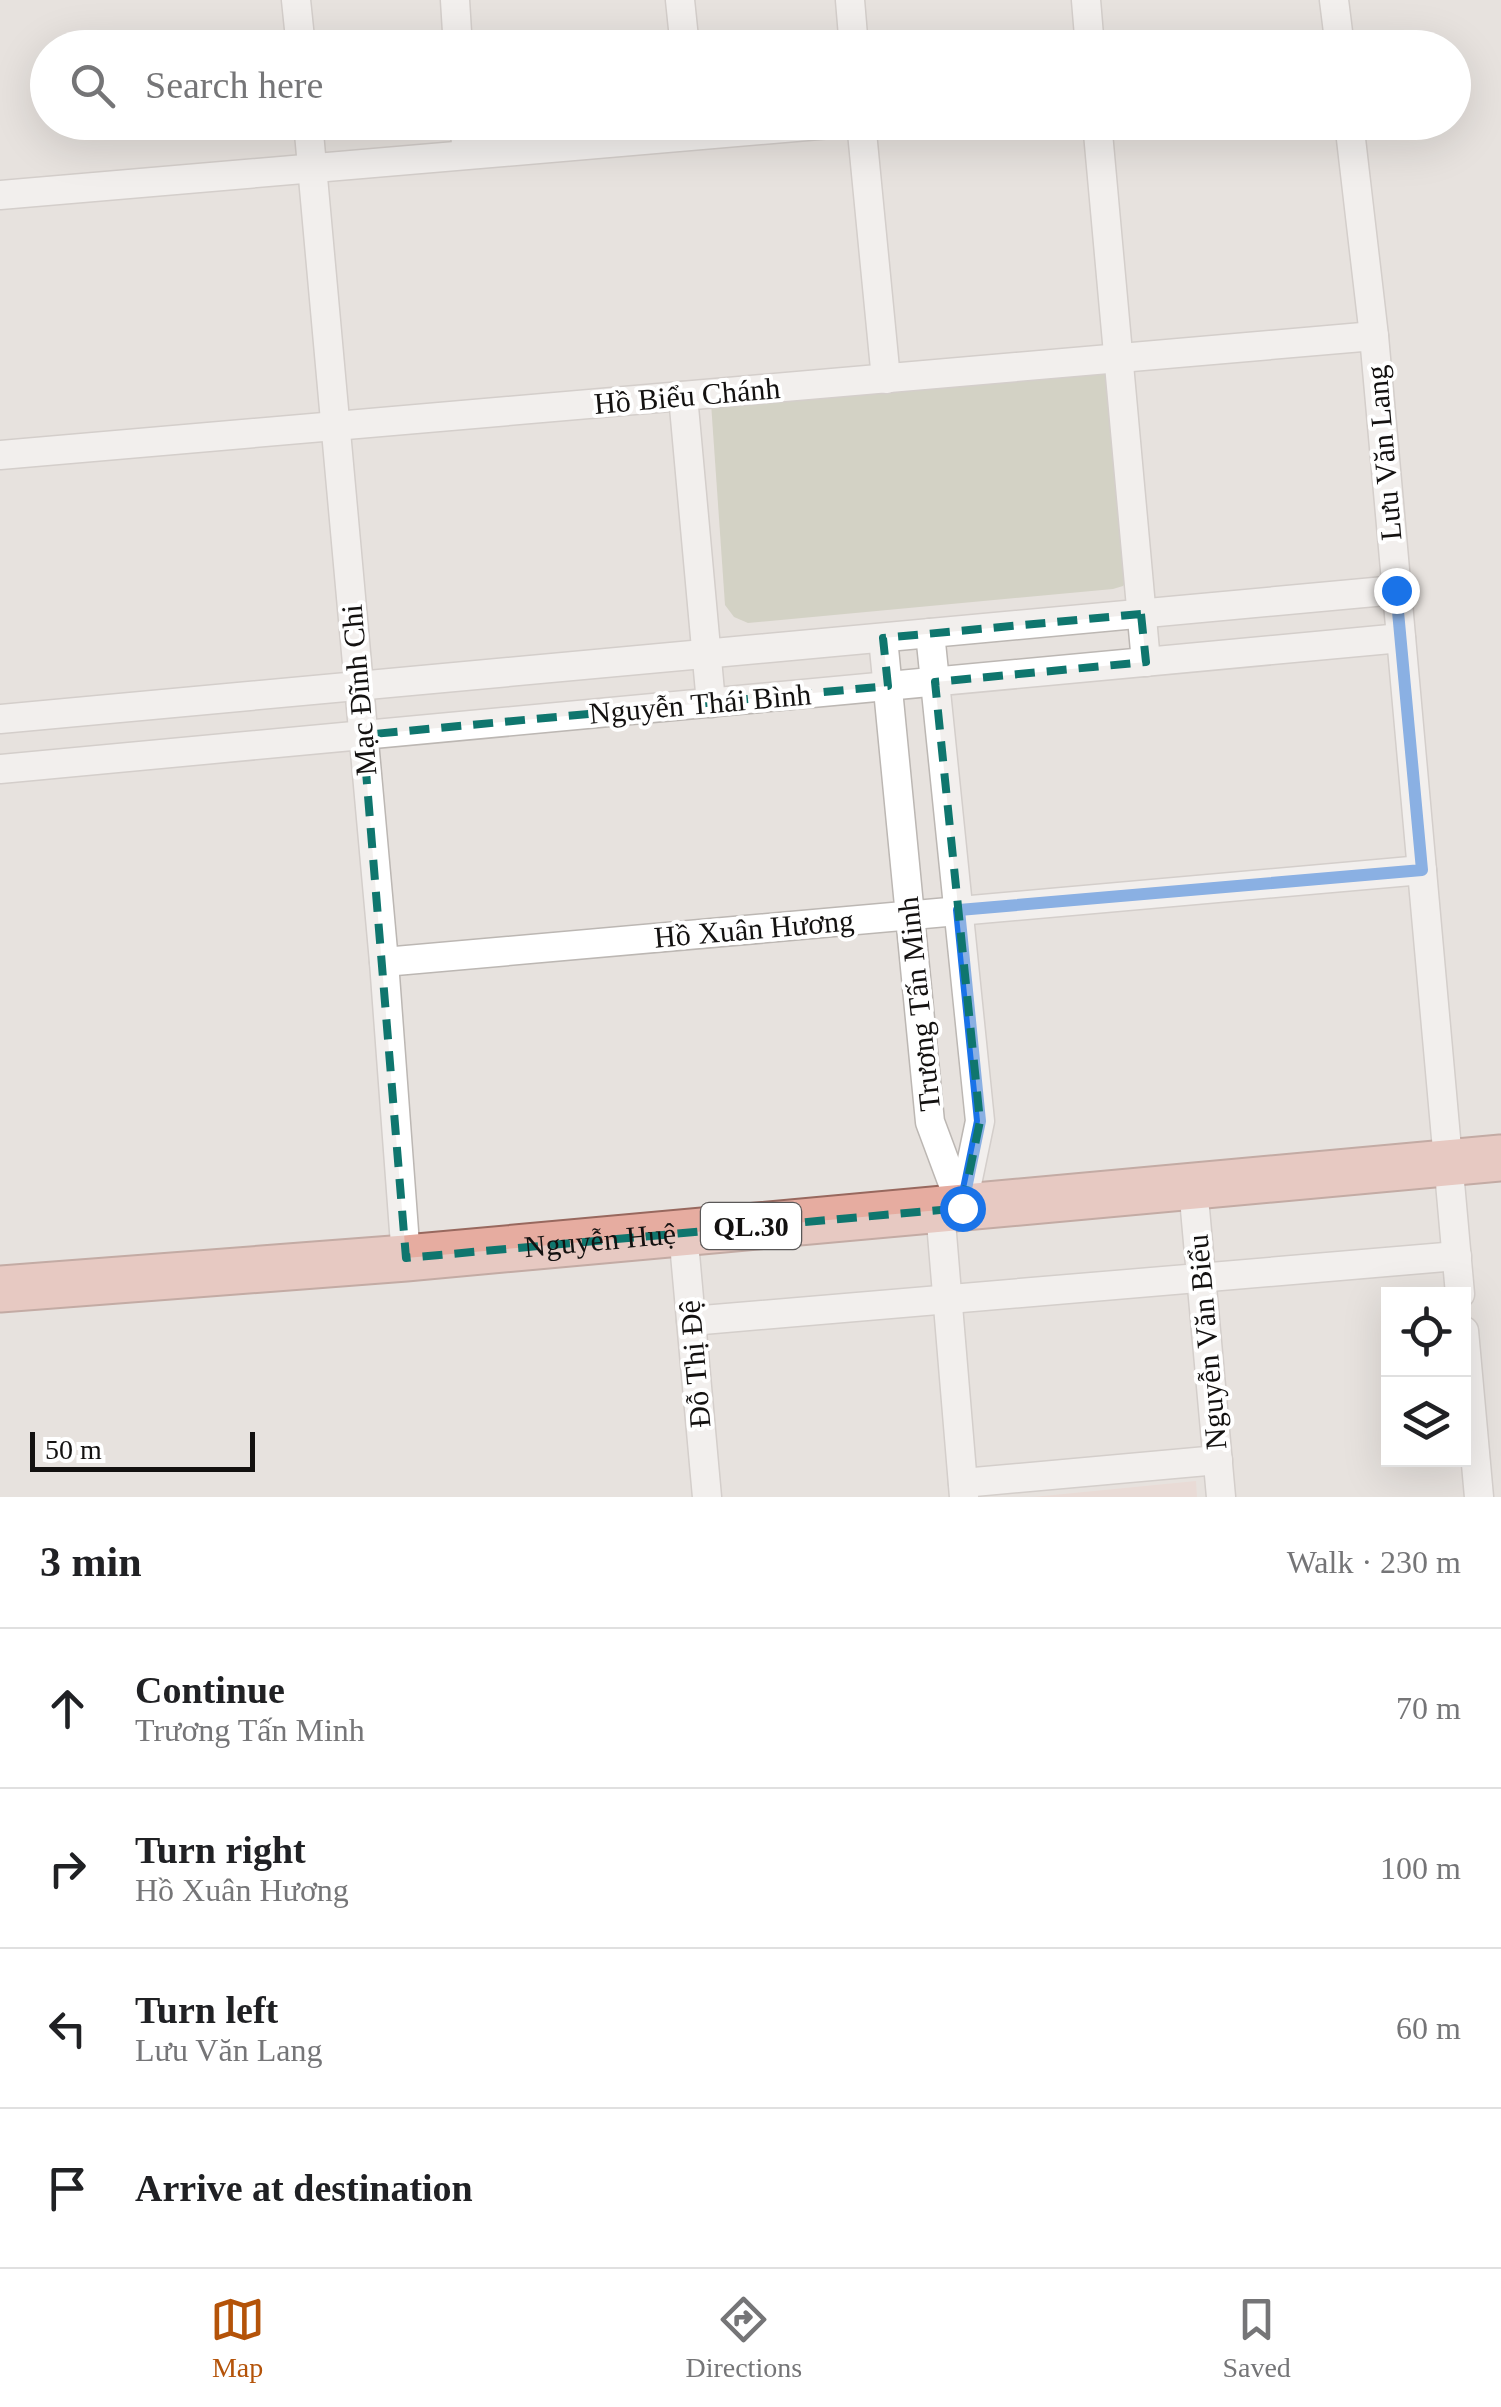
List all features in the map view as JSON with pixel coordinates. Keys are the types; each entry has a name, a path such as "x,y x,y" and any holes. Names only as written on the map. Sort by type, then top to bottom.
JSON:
{"highway":[{"name":"Nguyễn Huệ","path":"0,1290 406,1258 1193,1187 1449,1153 1501,1158"}],"street":[{"path":"296,0 299,30"},
{"path":"455,0 457,30"},
{"path":"680,0 683,30"},
{"path":"850,0 852,30"},
{"path":"1086,0 1088,30"},
{"path":"1334,0 1338,30"},
{"name":"Mạc Đĩnh Chi","path":"310,140 384,962 406,1258"},
{"path":"466,140 467,154"},
{"path":"0,195 594,140"},
{"path":"864,140 886,378"},
{"path":"1099,140 1146,662"},
{"name":"Lưu Văn Lang","path":"1350,140 1374,336 1459,1287"},
{"name":"Hồ Biểu Chánh","path":"0,455 1374,336"},
{"path":"684,396 710,703"},
{"name":"Nguyễn Thái Bình","path":"0,719 1396,590"},
{"name":"Trương Tấn Minh","path":"930,633 980,1121 951,1209"},
{"name":"Trương Tấn Minh","path":"883,638 930,1122 951,1209"},
{"name":"Nguyễn Thái Bình","path":"0,769 1401,638"},
{"name":"Hồ Xuân Hương","path":"384,962 1422,870"},
{"name":"Nguyễn Văn Biểu","path":"1193,1187 1221,1497"},
{"path":"951,1209 947,1299 964,1490 1218,1460"},
{"name":"Đỗ Thị Đệ","path":"684,1232 707,1497"},
{"path":"691,1321 1457,1256"},
{"path":"1468,1377 1479,1497"}],"highlighted area":[{"path":"1141,614 1146,662 935,682 980,1121 962,1208 406,1258 363,735 888,686 883,638"}],"shaded area":[{"path":"1196,1481 1197,1497 1033,1497"}],"green space":[{"path":"1111,368 1129,578 1123,586 748,623 734,617 725,605 711,403"}],"route":[{"path":"962,1208 980,1121 959,910 1422,870 1396,590"}]}
